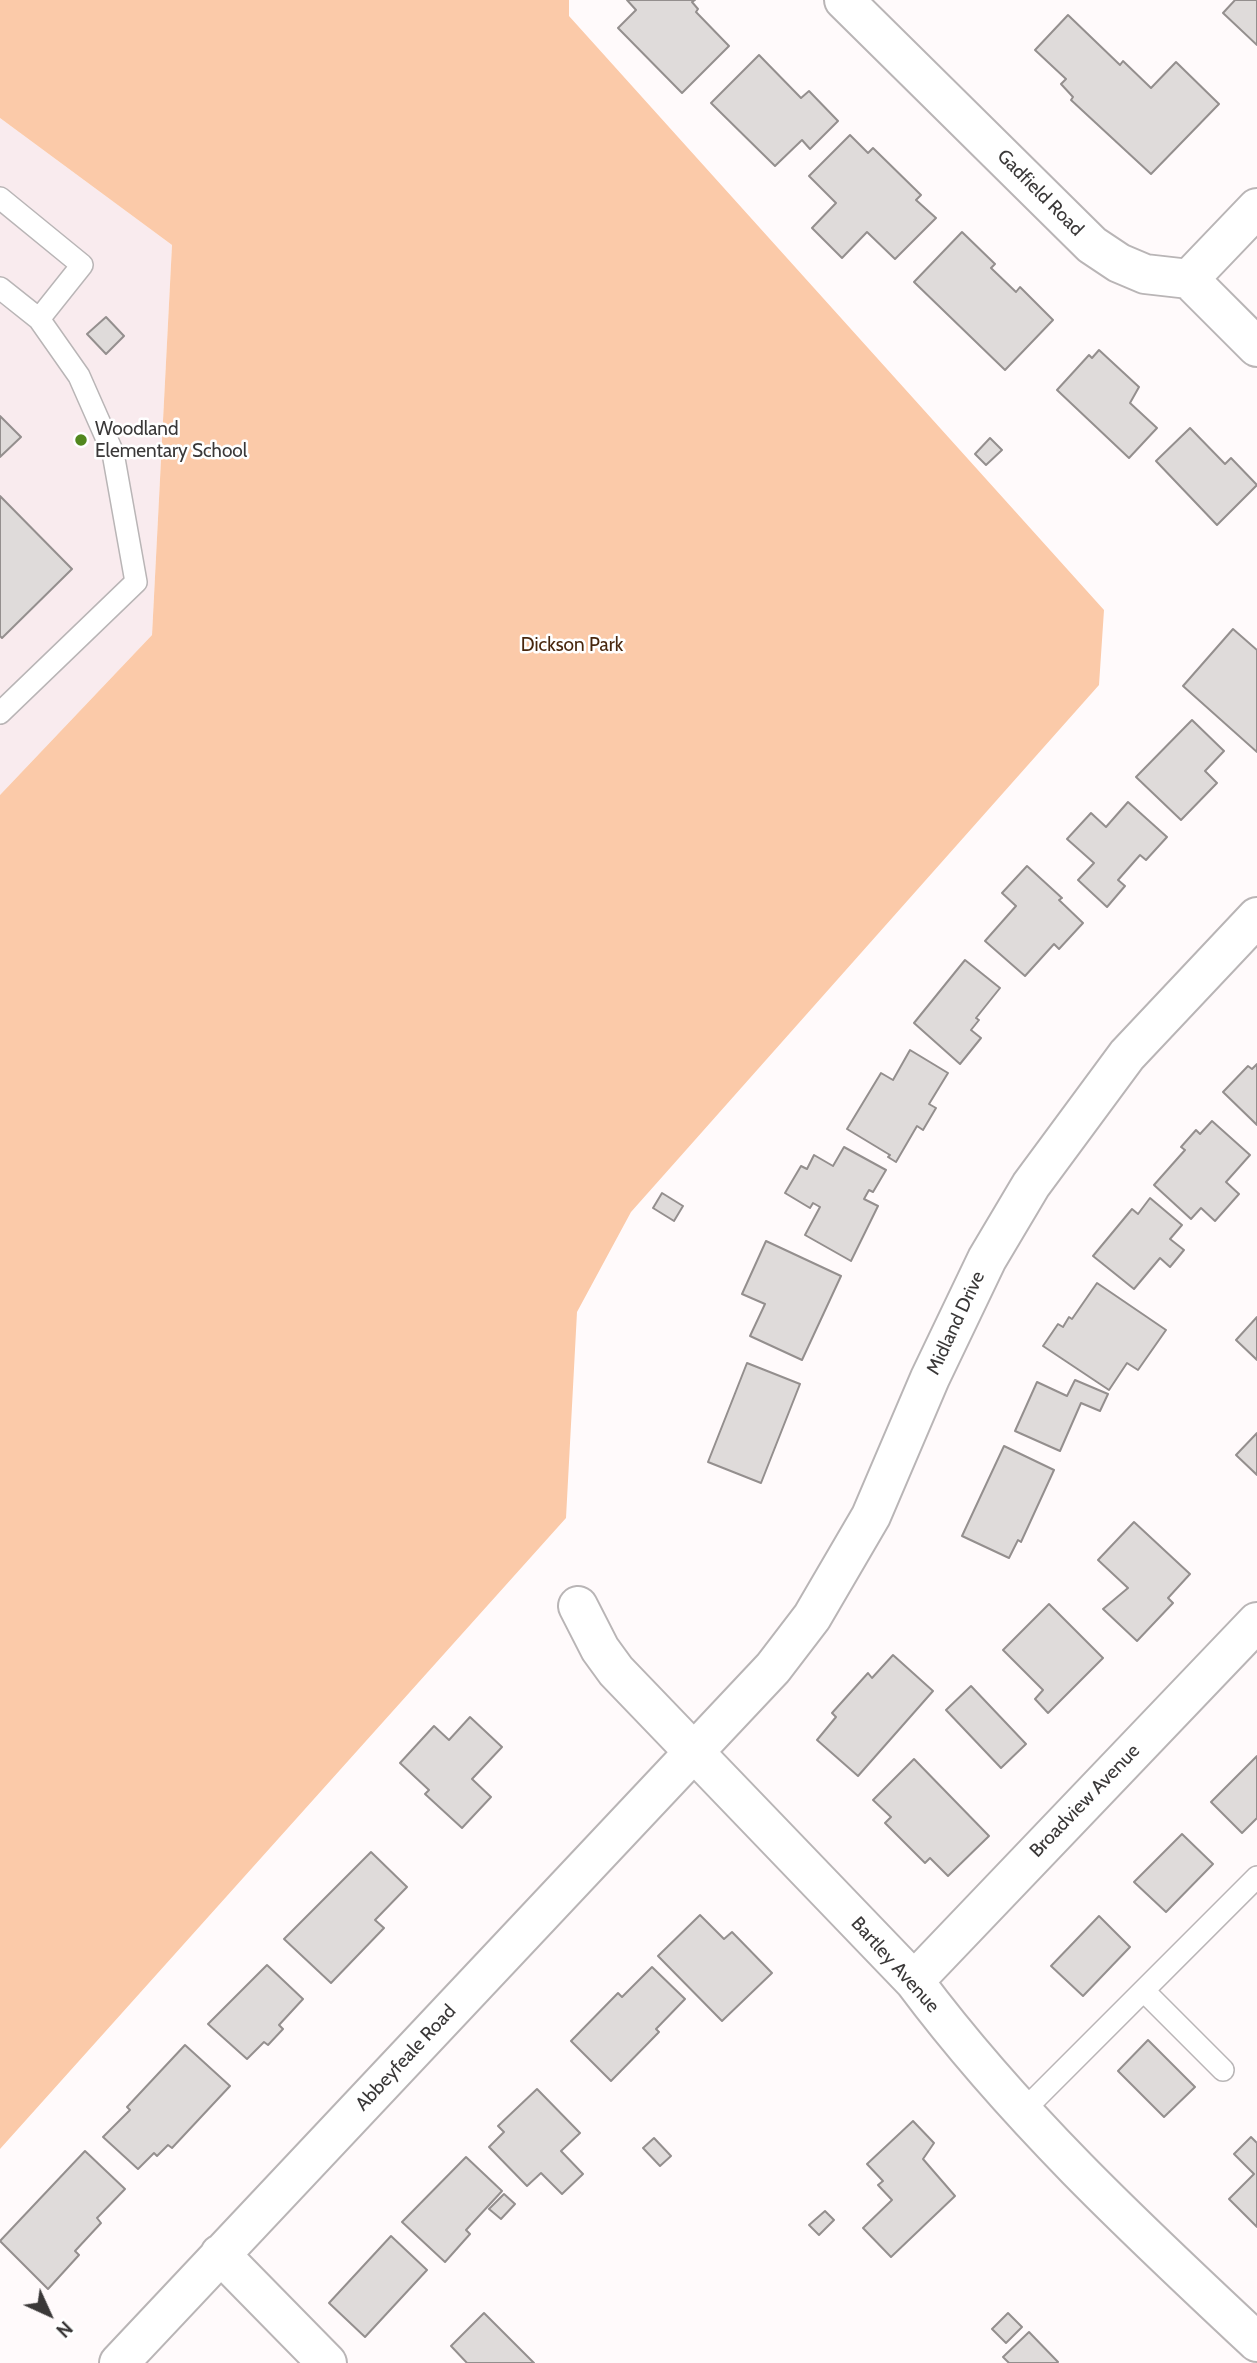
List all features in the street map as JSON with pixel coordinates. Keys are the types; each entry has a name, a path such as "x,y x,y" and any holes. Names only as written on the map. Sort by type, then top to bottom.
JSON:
{"street":[{"name":"Gadfield Road","path":"844,0 1092,245 1119,263 1145,274 1189,279"},
{"path":"1257,208 1189,279 1257,347"},
{"name":"Midland Drive","path":"694,1753 773,1668 812,1617 844,1566 871,1516 930,1378 987,1259 1031,1185 1127,1055 1257,917"},
{"name":"Bartley Avenue","path":"578,1606 600,1648 616,1671 914,1981 954,2035 1021,2113 1132,2226 1257,2342"},
{"name":"Broadview Avenue","path":"914,1981 1257,1622"},
{"name":"Abbeyfeale Road","path":"119,2363 694,1753"},
{"path":"220,2254 327,2363"}],"lane":[{"path":"0,198 82,265 39,319"},
{"path":"0,288 39,319 79,376 113,453 136,582 0,713"},
{"path":"1021,2113 1257,1877"},
{"path":"1144,1991 1223,2070"}],"shaded area":[{"name":"Woodland Elementary School","path":"0,118 172,245 152,635 0,795"}],"green space":[{"name":"Dickson Park","path":"0,0 569,0 569,16 1104,610 1099,685 631,1212 577,1312 566,1518 0,2149 0,795 152,635 172,245 0,118"}],"building":[{"path":"627,0 695,0 692,2 698,9 696,12 729,46 682,93 618,28 636,10"},
{"path":"1235,0 1257,0 1257,45 1223,13"},
{"path":"1068,15 1120,65 1123,61 1151,88 1176,62 1219,104 1151,174 1071,100 1073,97 1061,84 1066,79 1035,50"},
{"path":"759,55 801,98 809,91 838,121 810,149 802,140 775,166 711,103"},
{"path":"850,135 868,153 873,148 921,195 916,200 936,218 895,259 867,232 842,258 812,228 836,203 809,176"},
{"path":"962,232 995,264 991,268 1016,292 1020,287 1053,320 1005,370 914,282"},
{"path":"106,317 124,336 106,354 87,334"},
{"path":"1099,350 1139,387 1130,403 1157,428 1129,458 1057,390 1089,355 1092,358"},
{"path":"0,416 21,437 0,457"},
{"path":"1190,428 1225,464 1231,458 1257,485 1217,525 1156,461"},
{"path":"990,438 1002,450 986,465 975,454"},
{"path":"0,496 72,569 2,638 0,636"},
{"path":"1233,629 1257,650 1257,752 1183,686"},
{"path":"1192,720 1224,751 1205,771 1217,783 1181,820 1136,777"},
{"path":"1128,802 1167,837 1146,860 1140,855 1118,880 1125,886 1107,907 1078,880 1094,863 1067,839 1091,813 1106,827"},
{"path":"1027,866 1062,898 1059,900 1083,923 1059,949 1054,944 1025,976 985,941 1016,906 1002,893"},
{"path":"965,960 1000,988 976,1018 979,1020 971,1030 981,1038 960,1064 914,1023"},
{"path":"910,1050 948,1073 929,1104 936,1108 923,1130 917,1126 896,1162 888,1157 890,1155 847,1129 881,1073 893,1080"},
{"path":"1257,1064 1257,1125 1223,1092 1248,1066 1252,1069"},
{"path":"1212,1121 1250,1155 1226,1182 1239,1194 1215,1221 1201,1208 1191,1219 1154,1185 1185,1150 1181,1147 1196,1130 1200,1134"},
{"path":"844,1147 886,1170 873,1192 869,1190 864,1199 878,1206 851,1261 805,1235 820,1207 813,1203 810,1208 785,1193 801,1166 807,1169 814,1155 833,1166"},
{"path":"662,1193 683,1206 674,1221 653,1208"},
{"path":"1150,1198 1182,1225 1170,1239 1184,1250 1170,1267 1160,1258 1134,1289 1093,1256 1132,1209 1138,1214"},
{"path":"766,1241 841,1276 802,1360 750,1336 765,1304 742,1294"},
{"path":"1097,1283 1166,1330 1138,1370 1127,1363 1109,1390 1043,1346 1058,1324 1063,1327 1069,1317 1072,1319"},
{"path":"1257,1317 1257,1360 1236,1340"},
{"path":"747,1363 800,1384 761,1483 708,1462"},
{"path":"1075,1380 1108,1394 1100,1411 1081,1403 1060,1451 1015,1431 1037,1382 1067,1396"},
{"path":"1257,1433 1257,1475 1236,1455"},
{"path":"1004,1446 1054,1470 1021,1542 1018,1540 1009,1558 962,1536"},
{"path":"1134,1522 1190,1574 1168,1598 1173,1603 1137,1641 1103,1609 1128,1588 1098,1560"},
{"path":"1049,1604 1103,1658 1048,1713 1035,1699 1043,1690 1003,1650"},
{"path":"893,1655 933,1691 858,1776 817,1740 836,1717 832,1713 868,1673 872,1678"},
{"path":"971,1686 1026,1744 1001,1768 946,1710"},
{"path":"470,1717 502,1747 472,1779 491,1797 462,1828 425,1794 429,1790 400,1763 434,1726 449,1740"},
{"path":"1257,1756 1257,1818 1242,1833 1211,1802"},
{"path":"914,1759 989,1836 948,1876 930,1858 925,1863 885,1823 891,1817 873,1800"},
{"path":"1182,1834 1213,1864 1166,1912 1134,1882"},
{"path":"371,1852 407,1887 375,1920 384,1928 331,1983 284,1939"},
{"path":"700,1915 724,1939 732,1932 772,1973 722,2021 658,1956"},
{"path":"1099,1916 1130,1947 1083,1996 1051,1966"},
{"path":"267,1965 303,1999 279,2025 283,2029 268,2045 264,2042 247,2059 208,2024"},
{"path":"652,1967 685,1999 656,2029 659,2032 611,2081 571,2041 618,1993 622,1997"},
{"path":"1148,2040 1195,2087 1164,2117 1118,2071"},
{"path":"185,2045 230,2086 172,2148 168,2145 157,2156 154,2153 138,2169 103,2137 130,2110 127,2107"},
{"path":"537,2089 580,2133 561,2151 583,2174 562,2194 541,2173 527,2186 489,2147 504,2132 498,2126"},
{"path":"913,2121 934,2143 923,2159 955,2196 891,2257 863,2228 892,2200 878,2185 883,2181 867,2164"},
{"path":"1251,2137 1257,2143 1257,2227 1229,2199 1254,2174 1234,2154"},
{"path":"654,2138 671,2156 660,2166 643,2148"},
{"path":"85,2151 125,2189 97,2218 101,2223 75,2251 79,2255 48,2289 0,2241"},
{"path":"466,2157 502,2191 466,2230 470,2234 445,2262 402,2222"},
{"path":"504,2194 515,2204 501,2219 489,2209"},
{"path":"825,2211 834,2220 819,2235 809,2225"},
{"path":"391,2236 427,2270 365,2337 329,2303"},
{"path":"484,2313 534,2363 467,2363 451,2346"},
{"path":"1008,2313 1022,2327 1006,2343 992,2329"},
{"path":"1029,2332 1057,2363 1009,2363 1003,2357"}],"place":[{"name":"Woodland Elementary School","path":"81,440"}]}
